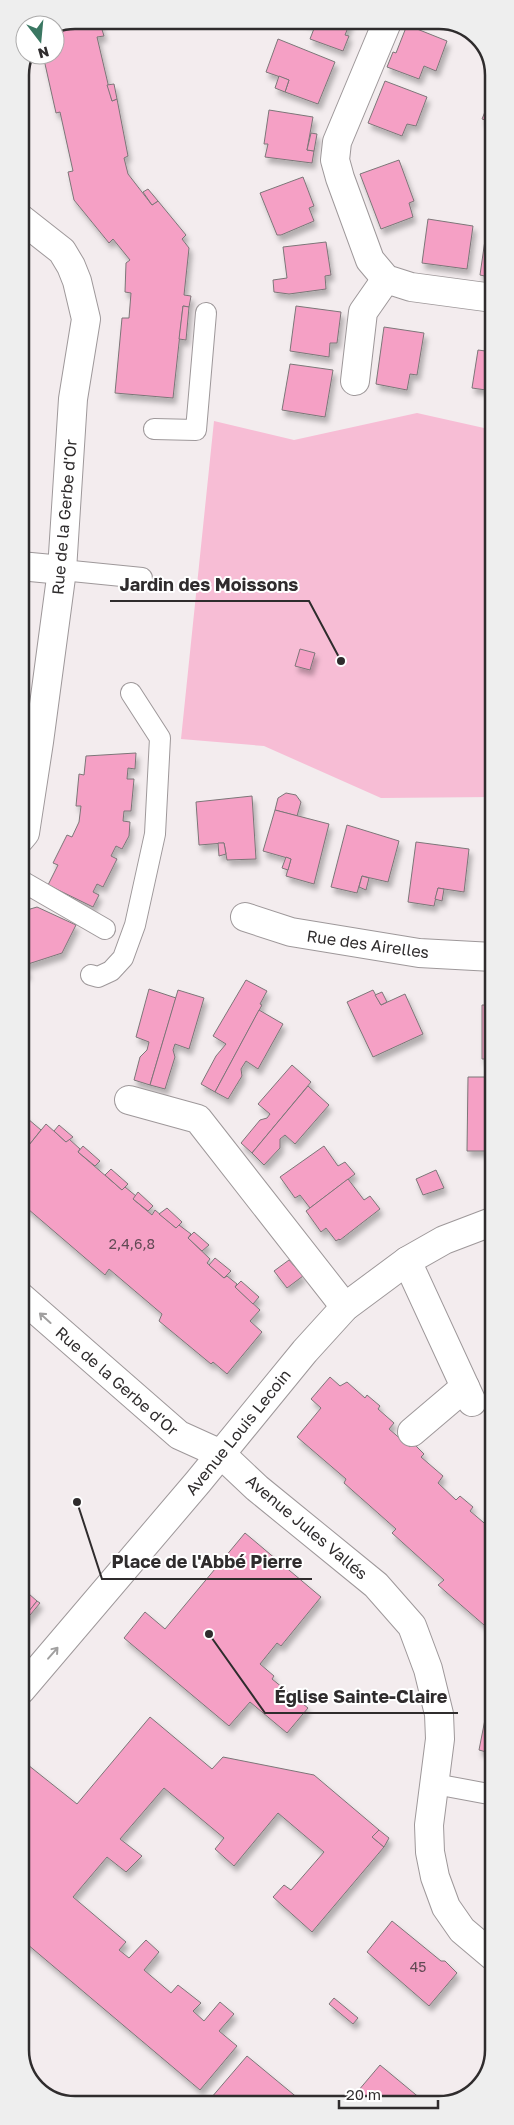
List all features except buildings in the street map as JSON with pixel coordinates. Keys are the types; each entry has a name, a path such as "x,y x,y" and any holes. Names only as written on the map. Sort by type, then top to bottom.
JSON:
{"street":[{"path":"384,29 337,142 335,160 370,260 386,279 411,288 485,297"},
{"name":"Rue de la Gerbe d'Or","path":"29,225 62,251 72,266 86,319 73,399 62,570 29,808"},
{"path":"356,381 363,312 386,279"},
{"path":"29,567 62,570"},
{"name":"Rue des Airelles","path":"245,917 301,934 419,953 485,956"},
{"path":"130,1100 198,1119 344,1307"},
{"name":"Avenue Louis Lecoin","path":"29,1681 344,1307 407,1261 444,1240 485,1224"},
{"path":"407,1261 468,1395 412,1432"},
{"name":"Rue de la Gerbe d'Or","path":"29,1304 179,1435 221,1454"},
{"name":"Avenue Jules Vallés","path":"221,1454 257,1488 376,1585 412,1626 428,1669 439,1714 440,1739 429,1825 430,1852 435,1877 446,1907 462,1930 485,1949"}],"lane":[{"path":"154,429 196,430 206,313"},
{"path":"62,570 142,578"},
{"path":"91,976 98,977 111,972 123,958 135,924 155,834 160,738 132,693"},
{"path":"29,885 105,929"},
{"path":"435,1784 485,1793"}],"shaded area":[{"path":"417,413 485,428 485,797 381,798 264,746 181,739 214,421 294,440"}],"place":[{"name":"Jardin des Moissons","path":"341,661"},
{"name":"Place de l'Abbé Pierre","path":"77,1502"},
{"name":"Église Sainte-Claire","path":"209,1634"}]}
